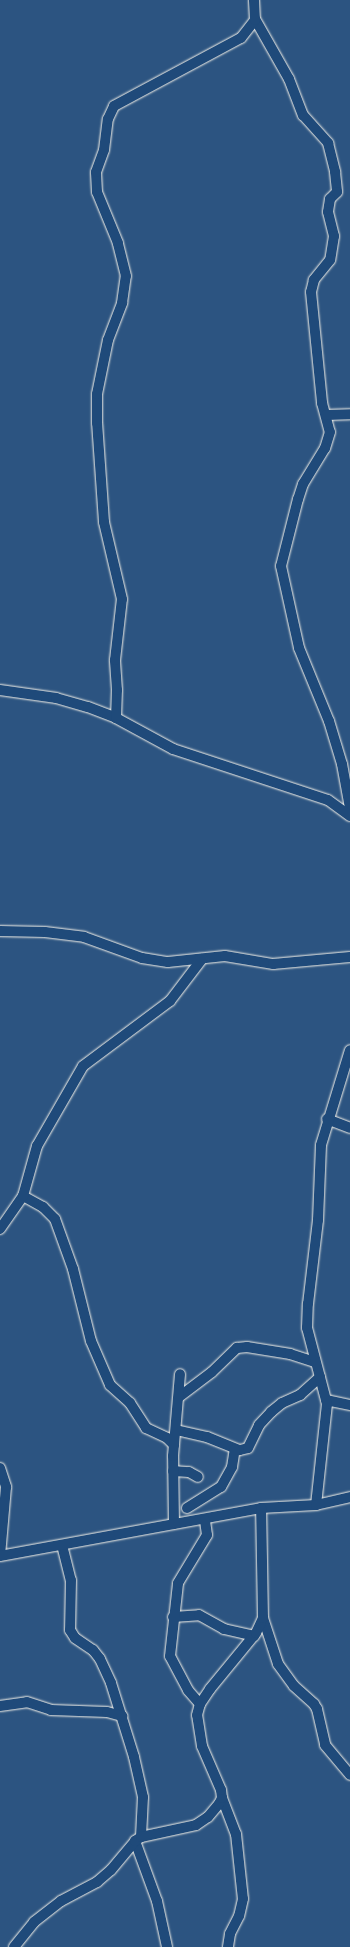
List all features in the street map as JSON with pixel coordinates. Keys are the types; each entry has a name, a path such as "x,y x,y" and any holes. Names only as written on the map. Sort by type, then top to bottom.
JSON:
{"street":[{"path":"116,718 117,690 114,660 122,599 104,522 97,401 100,372 122,303 126,276 118,243 97,192 96,172 104,150 108,119 114,106 241,38 252,26 255,19 254,0"},
{"path":"255,19 289,79 303,115 328,142 335,172 337,192 330,199 328,212 334,236 330,260 311,286 321,390 329,426 328,440 298,499 281,566 299,648 329,721 342,764 350,808"},
{"path":"326,414 350,414"},
{"path":"0,690 56,698 116,718 173,749 328,800 350,816"},
{"path":"0,930 45,932 84,937 154,961 202,959 225,956 273,964 350,957"},
{"path":"0,1229 23,1196 37,1146 82,1066 170,1001 202,959"},
{"path":"316,1505 326,1400 315,1362 308,1328 308,1304 318,1220 321,1144 327,1119 350,1050"},
{"path":"327,1119 350,1128"},
{"path":"23,1196 48,1211 57,1225 73,1269 91,1341 110,1385 130,1403 146,1428 162,1435 174,1445"},
{"path":"179,1396 212,1372 238,1348 247,1347 290,1354 315,1362"},
{"path":"174,1524 174,1445 180,1374"},
{"path":"176,1430 207,1437 235,1449 248,1448 259,1425 271,1412 282,1403 300,1395 320,1377"},
{"path":"326,1400 350,1405"},
{"path":"187,1508 221,1487 232,1467 235,1449"},
{"path":"0,1468 6,1487 0,1556 203,1520 261,1508 316,1505 350,1497"},
{"path":"173,1471 189,1472 198,1477"},
{"path":"174,1499 203,1520 207,1535 178,1583 173,1617 171,1661 200,1704"},
{"path":"261,1508 263,1618 278,1664 294,1686 318,1709 325,1745 350,1776"},
{"path":"62,1545 71,1580 71,1634 100,1659 122,1716 143,1797 138,1839 157,1901 167,1947"},
{"path":"173,1617 199,1615 224,1629 254,1636"},
{"path":"228,1947 230,1934 239,1916 243,1899 236,1834 198,1730 197,1715 200,1704 254,1636 263,1618"},
{"path":"0,1706 27,1702 51,1710 107,1712 122,1716"},
{"path":"14,1947 34,1922 61,1901 97,1882 112,1870 138,1839 196,1825 215,1810 222,1798"}]}
